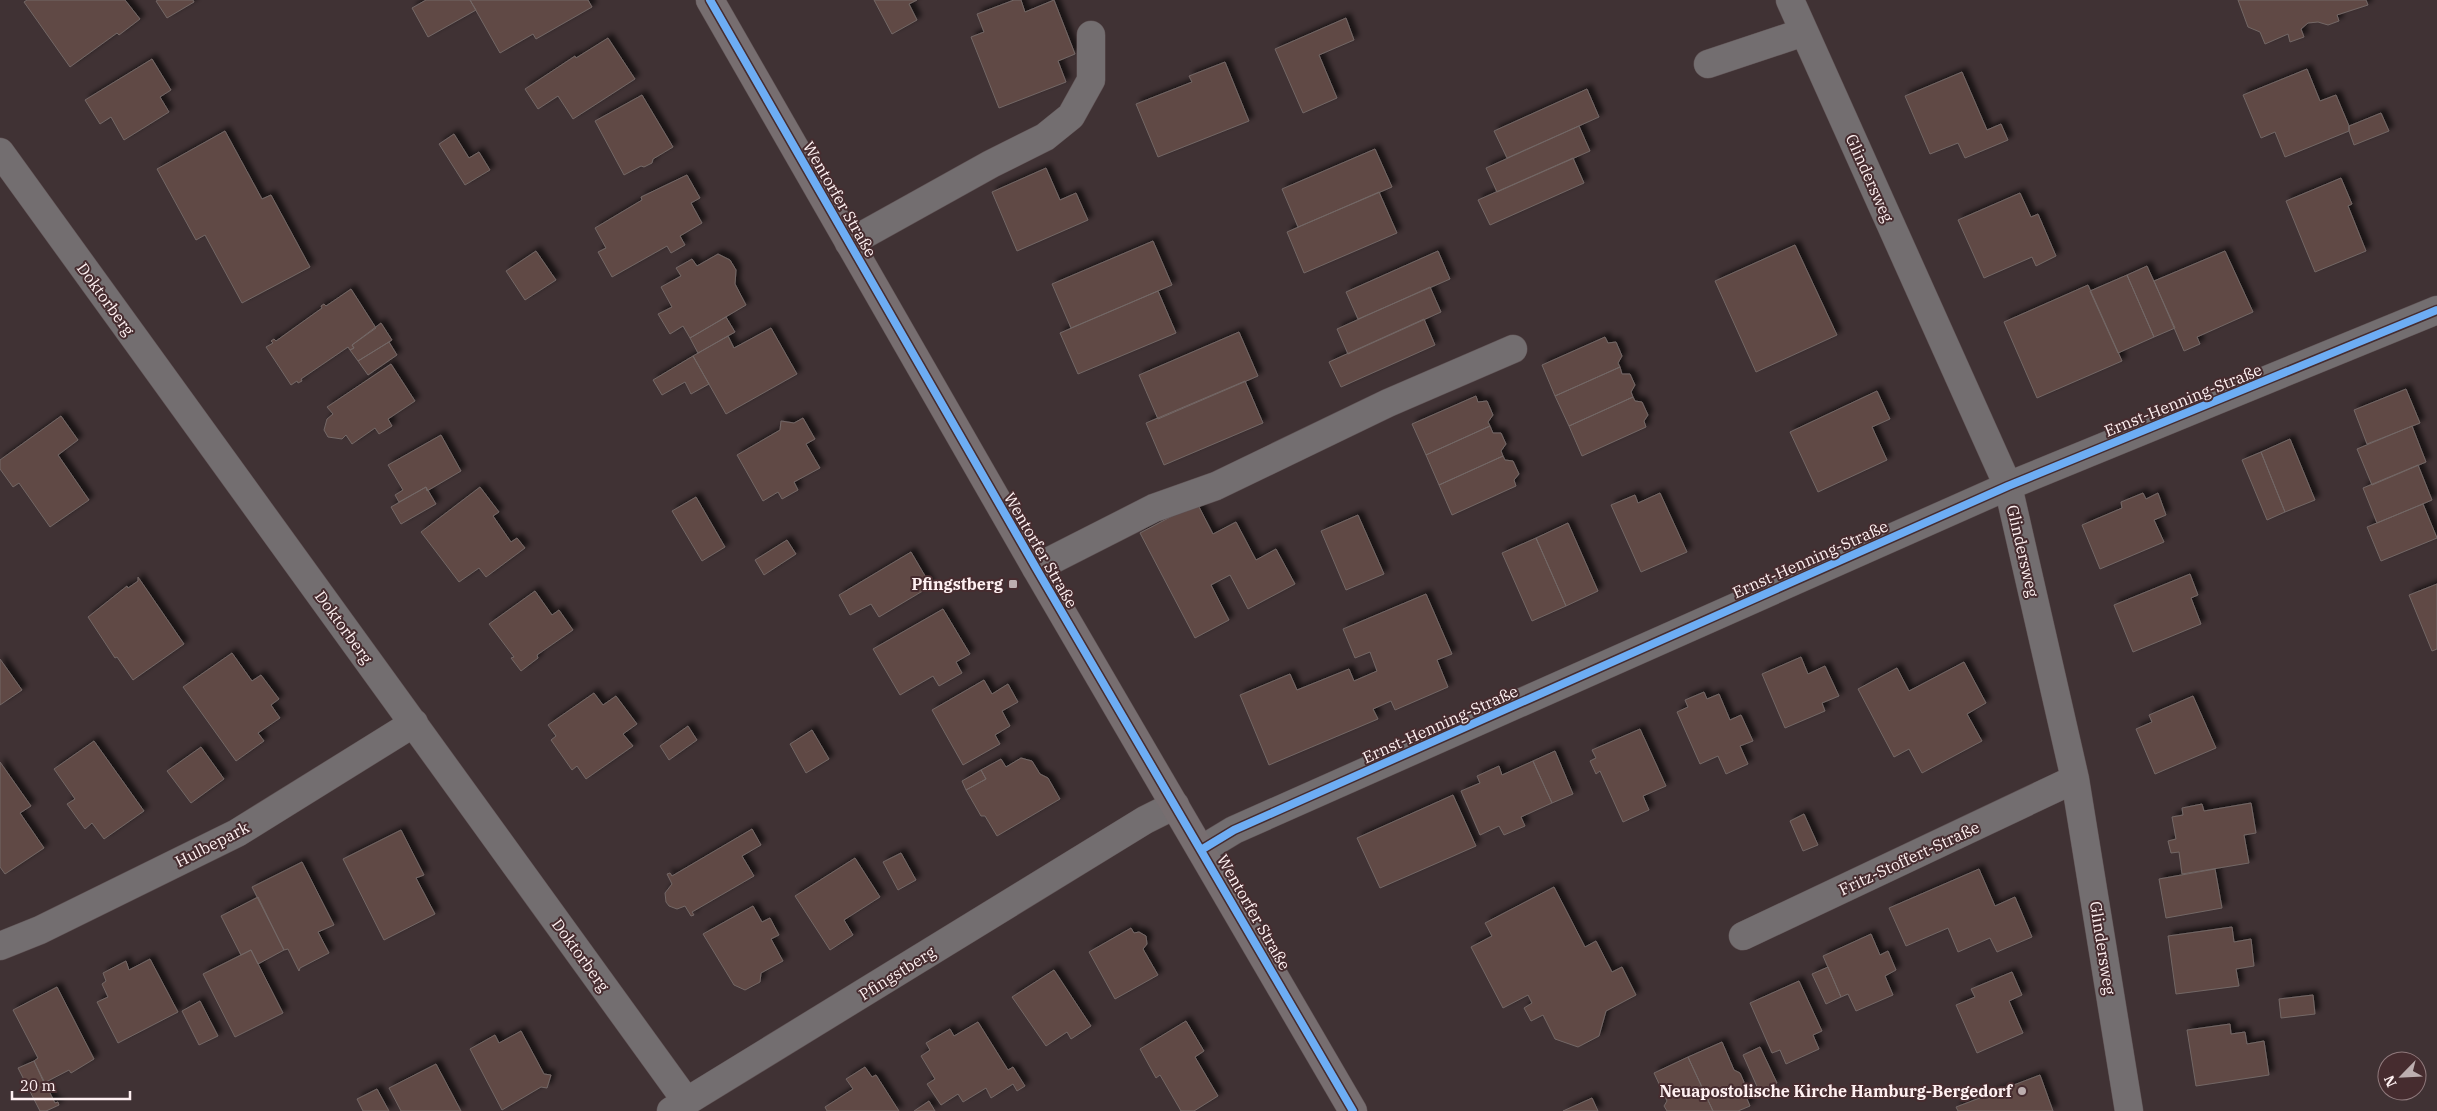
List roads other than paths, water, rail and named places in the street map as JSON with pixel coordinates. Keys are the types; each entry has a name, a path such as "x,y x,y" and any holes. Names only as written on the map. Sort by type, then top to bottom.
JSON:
{"main road":[{"name":"Wentorfer Straße","path":"710,0 1036,568 1353,1111"}],"street":[{"name":"Glindersweg","path":"1790,0 2008,486 2075,779 2129,1111"},
{"path":"1708,64 1804,32"},
{"path":"849,243 991,164 1045,137 1071,116 1090,80 1091,35"},
{"name":"Doktorberg","path":"2,159 414,723 679,1107"},
{"name":"Ernst-Henning-Straße","path":"1201,850 1244,826 2008,486 2437,310"},
{"path":"1036,568 1154,508 1224,482 1388,403 1513,349"},
{"name":"Hulbepark","path":"0,946 40,930 237,833 414,723"},
{"name":"Fritz-Stoffert-Straße","path":"1743,936 2075,779"},
{"name":"Pfingstberg","path":"679,1107 1137,826 1175,805"}],"place":[{"name":"Pfingstberg","path":"1013,584"},
{"name":"Neuapostolische Kirche Hamburg-Bergedorf","path":"2022,1091"}]}
